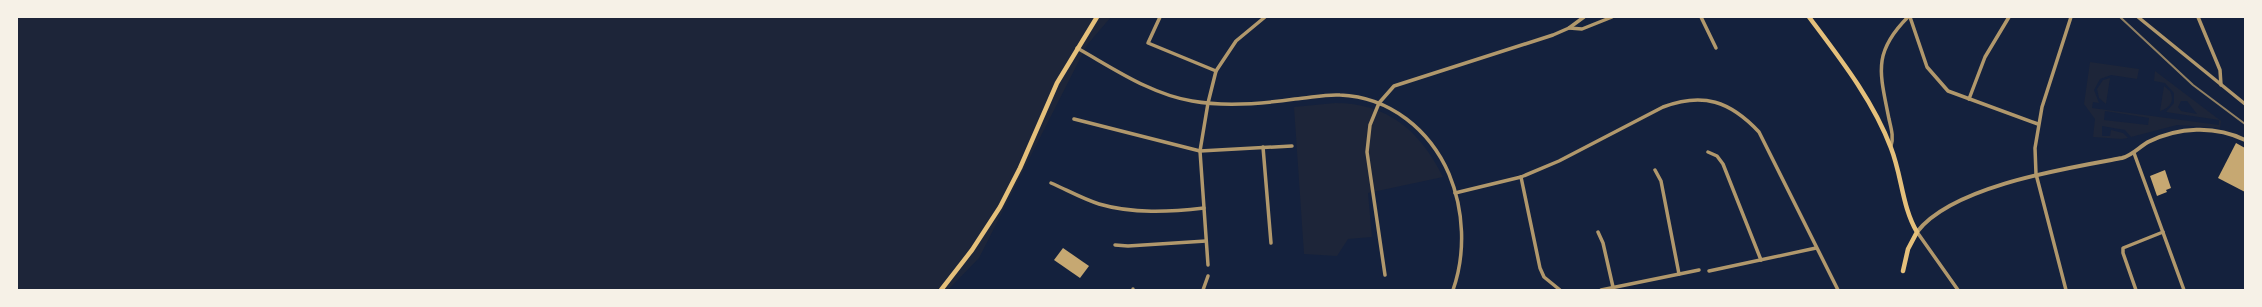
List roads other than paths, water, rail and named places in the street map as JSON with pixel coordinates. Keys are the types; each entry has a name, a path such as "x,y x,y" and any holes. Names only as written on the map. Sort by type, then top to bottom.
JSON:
{"main road":[{"path":"941,290 972,250 1000,207 1020,168 1054,89 1077,48 1097,17"},
{"path":"1808,17 1848,70 1891,146 1897,165 1908,214 1917,232 1908,249 1903,271"}],"street":[{"path":"1160,17 1148,43 1216,71"},
{"path":"1208,265 1200,151 1208,104 1216,71 1236,41 1265,17"},
{"path":"1385,275 1368,152 1370,125 1379,103 1394,86 1531,43 1569,28 1584,17"},
{"path":"1569,28 1582,29 1612,17"},
{"path":"1701,17 1716,48"},
{"path":"1891,146 1892,132 1880,75 1881,62 1890,41 1909,17"},
{"path":"1909,17 1930,72 1952,94 1969,98 2038,124"},
{"path":"1969,98 1985,57 2009,17"},
{"path":"2066,290 2036,174 2035,148 2038,124 2071,17"},
{"path":"2138,17 2245,104"},
{"path":"2198,17 2220,70 2221,85"},
{"path":"1077,48 1157,91 1191,101 1208,104 1238,105 1341,95 1379,103 1402,115 1430,141 1442,161 1455,193 1461,240 1460,265 1453,290"},
{"path":"1455,193 1521,177 1572,155 1662,107 1690,99 1719,103 1732,108 1748,120 1759,132 1838,290"},
{"path":"1074,119 1200,151 1292,146"},
{"path":"1958,290 1917,232 1928,219 1953,204 2004,184 2036,174 2122,158 2134,153 2152,140 2196,129 2228,133 2245,140"},
{"path":"1263,148 1270,243"},
{"path":"1708,152 1717,156 1723,164 1761,260"},
{"path":"2134,153 2184,290"},
{"path":"1655,170 1661,181 1679,274"},
{"path":"1521,177 1540,268 1544,277 1560,290"},
{"path":"1051,183 1098,204 1122,210 1170,212 1204,208"},
{"path":"1598,232 1603,243 1613,287"},
{"path":"2136,290 2123,253 2123,248 2163,232"},
{"path":"1115,245 1128,246 1206,241"},
{"path":"1709,271 1816,248"},
{"path":"1601,290 1699,270"},
{"path":"1202,290 1208,276"}],"railway":[{"path":"2120,17 2193,85 2245,124"}]}
